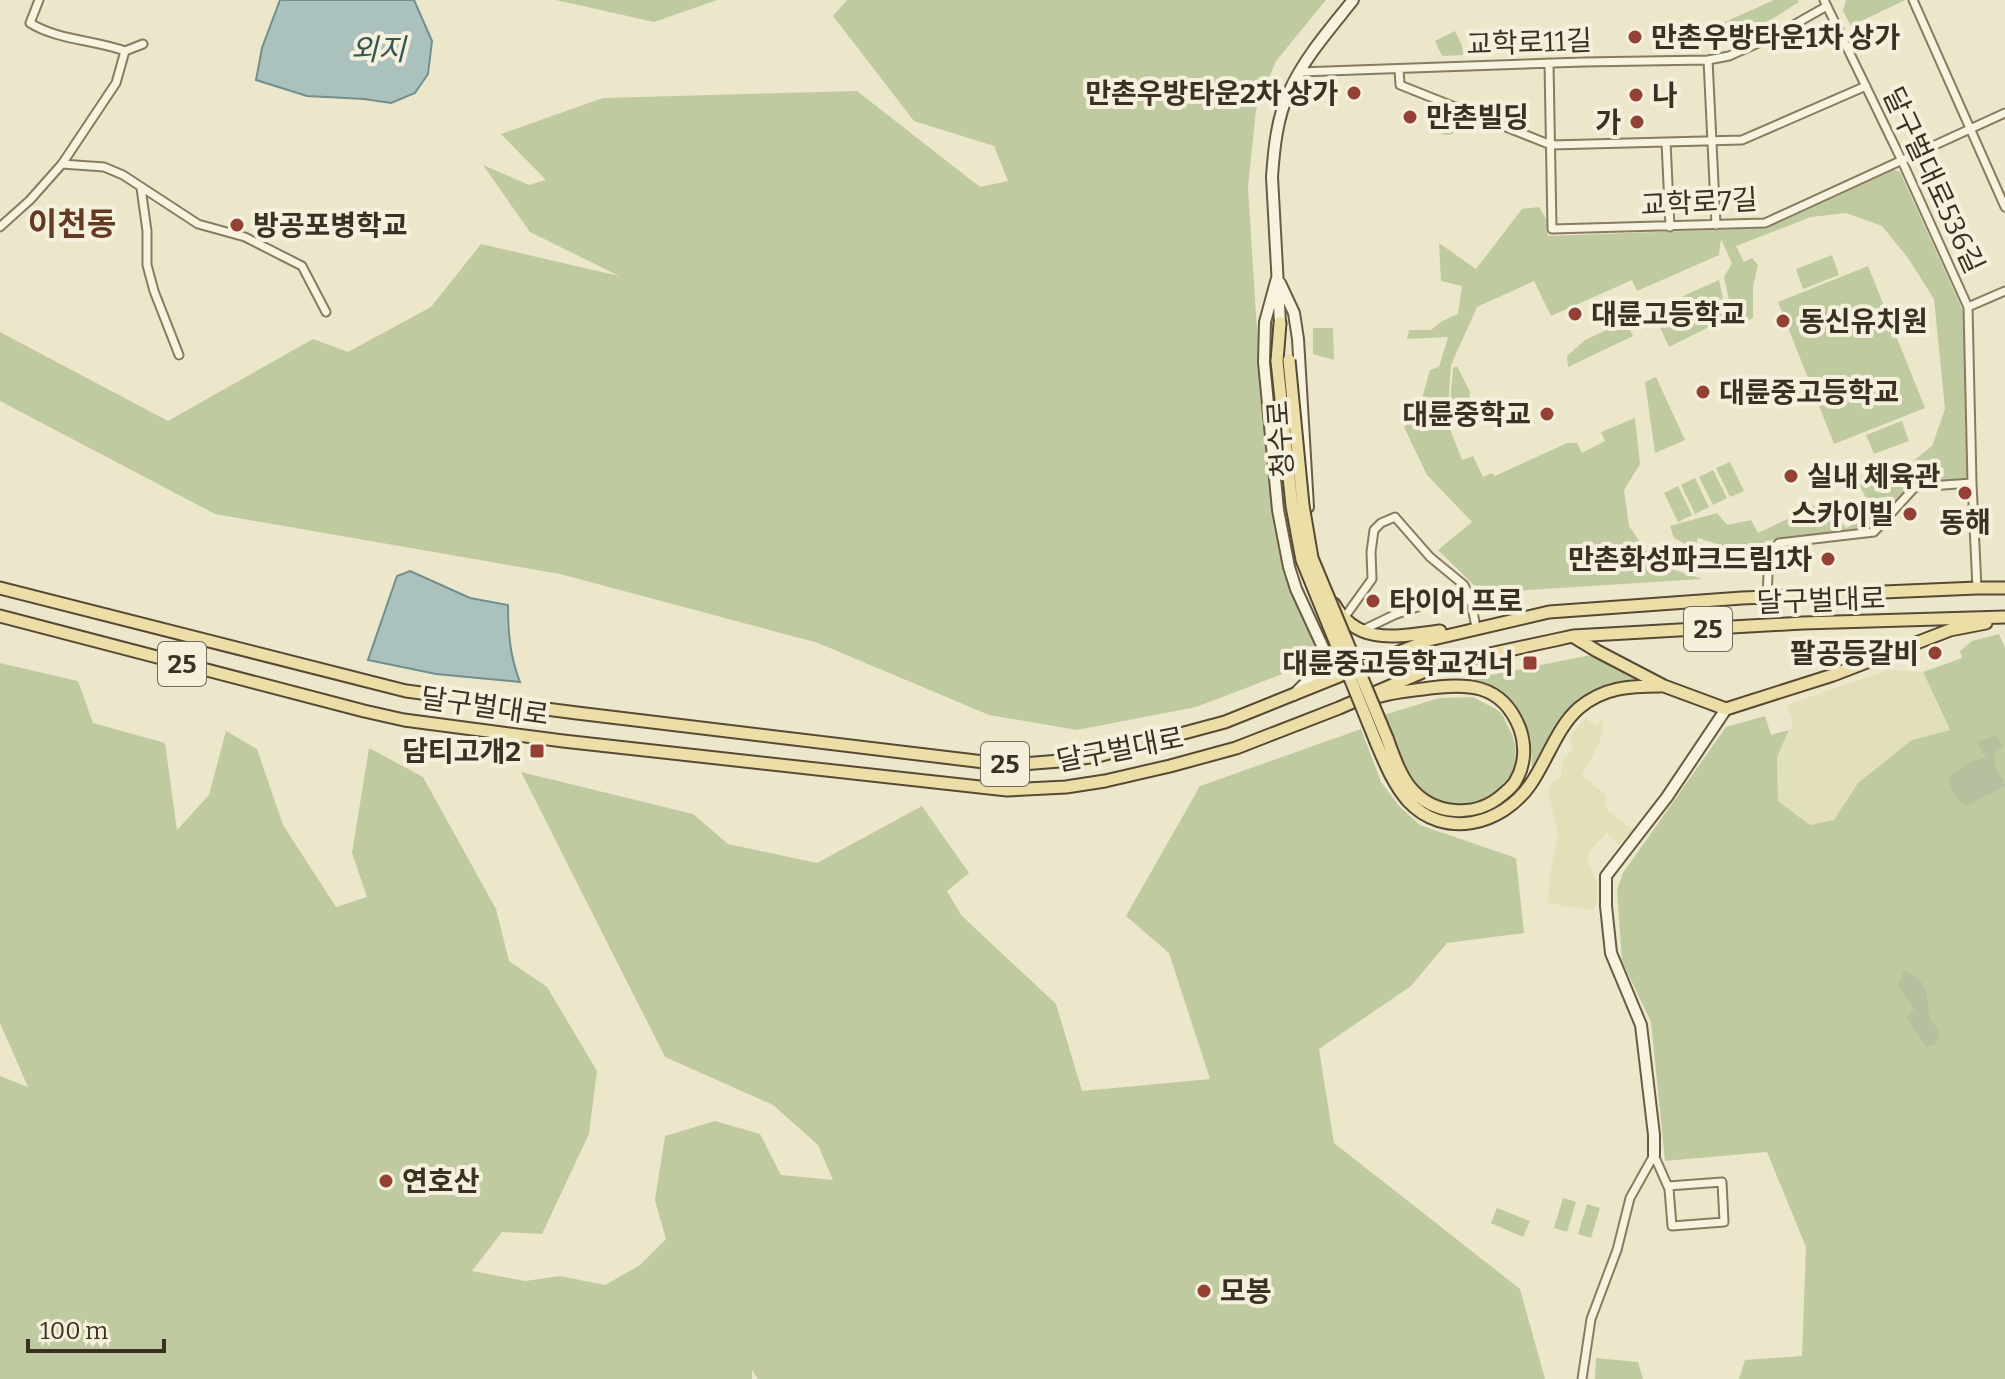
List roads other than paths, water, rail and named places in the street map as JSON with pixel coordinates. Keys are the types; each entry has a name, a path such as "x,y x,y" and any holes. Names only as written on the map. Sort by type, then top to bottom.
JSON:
{"main road":[{"name":"청수로","path":"1280,323 1272,177 1281,116 1299,72 1353,0"},
{"name":"청수로","path":"1277,278 1265,322 1264,362 1280,524 1296,589 1326,654 1316,674 1294,695"},
{"name":"청수로","path":"1277,278 1294,313 1309,520 1318,564 1331,597"},
{"path":"1280,323 1312,558 1381,740 1391,778 1410,803 1432,818 1452,824 1481,821 1504,811 1520,799 1531,784 1577,710 1598,695 1614,689 1664,686"},
{"name":"달구벌대로","path":"0,588 406,691 1009,765 1085,758 1225,722 1429,640 1549,612 1767,597 2005,588"},
{"path":"1331,597 1344,618 1361,631 1393,636 1470,630"},
{"name":"달구벌대로","path":"0,616 404,720 563,741 1007,790 1066,787 1143,773 1236,748 1439,665 1573,636 1803,623 2005,618"},
{"path":"1573,636 1664,686 1726,709 1833,675 1950,630 2005,618"},
{"path":"1339,708 1385,695 1452,685 1480,688 1505,703 1515,717 1524,757 1515,783 1493,803 1470,811 1448,811 1423,799 1411,787 1381,740"},
{"path":"1654,1155 1641,1025 1611,953 1606,876 1667,797 1726,709"}],"street":[{"path":"39,0 30,23 43,31 125,51 143,44"},
{"path":"1913,0 2005,207"},
{"name":"교학로11길","path":"1299,72 1708,60 1729,56 1774,36 1826,3"},
{"name":"달구벌대로536길","path":"1826,3 1968,307 1977,588"},
{"path":"0,227 30,200 62,164 116,83 125,51"},
{"path":"1708,60 1716,225"},
{"name":"교학로7길","path":"1549,63 1552,229 1765,223 2005,113"},
{"path":"1399,69 1400,85 1551,145 1742,140 1866,86"},
{"path":"1666,142 1670,227"},
{"path":"62,164 104,167 123,175 198,224 245,237 302,266 326,312"},
{"path":"141,188 147,231 147,265 179,355"},
{"path":"1968,307 2005,291"},
{"path":"1767,597 1769,553 1779,543 1874,532 1915,487 1972,483"},
{"path":"1344,618 1372,579 1374,530 1395,517 1430,557 1464,585 1471,600 1470,630"},
{"path":"1361,631 1426,604 1471,600"},
{"path":"1654,1155 1668,1186 1672,1226 1724,1222 1722,1182 1668,1186"},
{"path":"1582,1379 1591,1319 1617,1250 1630,1198 1654,1155"}],"water":[{"name":"외지","path":"280,0 414,0 432,41 428,74 415,93 391,103 307,96 256,80 262,48"},
{"path":"410,571 470,598 508,605 510,644 520,682 436,674 368,660 397,576"}],"place":[{"name":"만촌우방타운1차 상가","path":"1635,37"},
{"name":"만촌우방타운2차 상가","path":"1354,93"},
{"name":"나","path":"1636,95"},
{"name":"만촌빌딩","path":"1410,117"},
{"name":"가","path":"1637,122"},
{"name":"방공포병학교","path":"237,225"},
{"name":"대륜고등학교","path":"1575,314"},
{"name":"동신유치원","path":"1783,321"},
{"name":"대륜중고등학교","path":"1703,392"},
{"name":"대륜중학교","path":"1547,414"},
{"name":"실내 체육관","path":"1791,476"},
{"name":"동해","path":"1965,493"},
{"name":"스카이빌","path":"1910,514"},
{"name":"만촌화성파크드림1차","path":"1828,559"},
{"name":"타이어 프로","path":"1373,601"},
{"name":"팔공등갈비","path":"1935,653"},
{"name":"대륜중고등학교건너","path":"1530,663"},
{"name":"담티고개2","path":"537,751"},
{"name":"연호산","path":"386,1181"},
{"name":"모봉","path":"1204,1291"}],"district":[{"name":"이천동","path":"72,224"}]}
